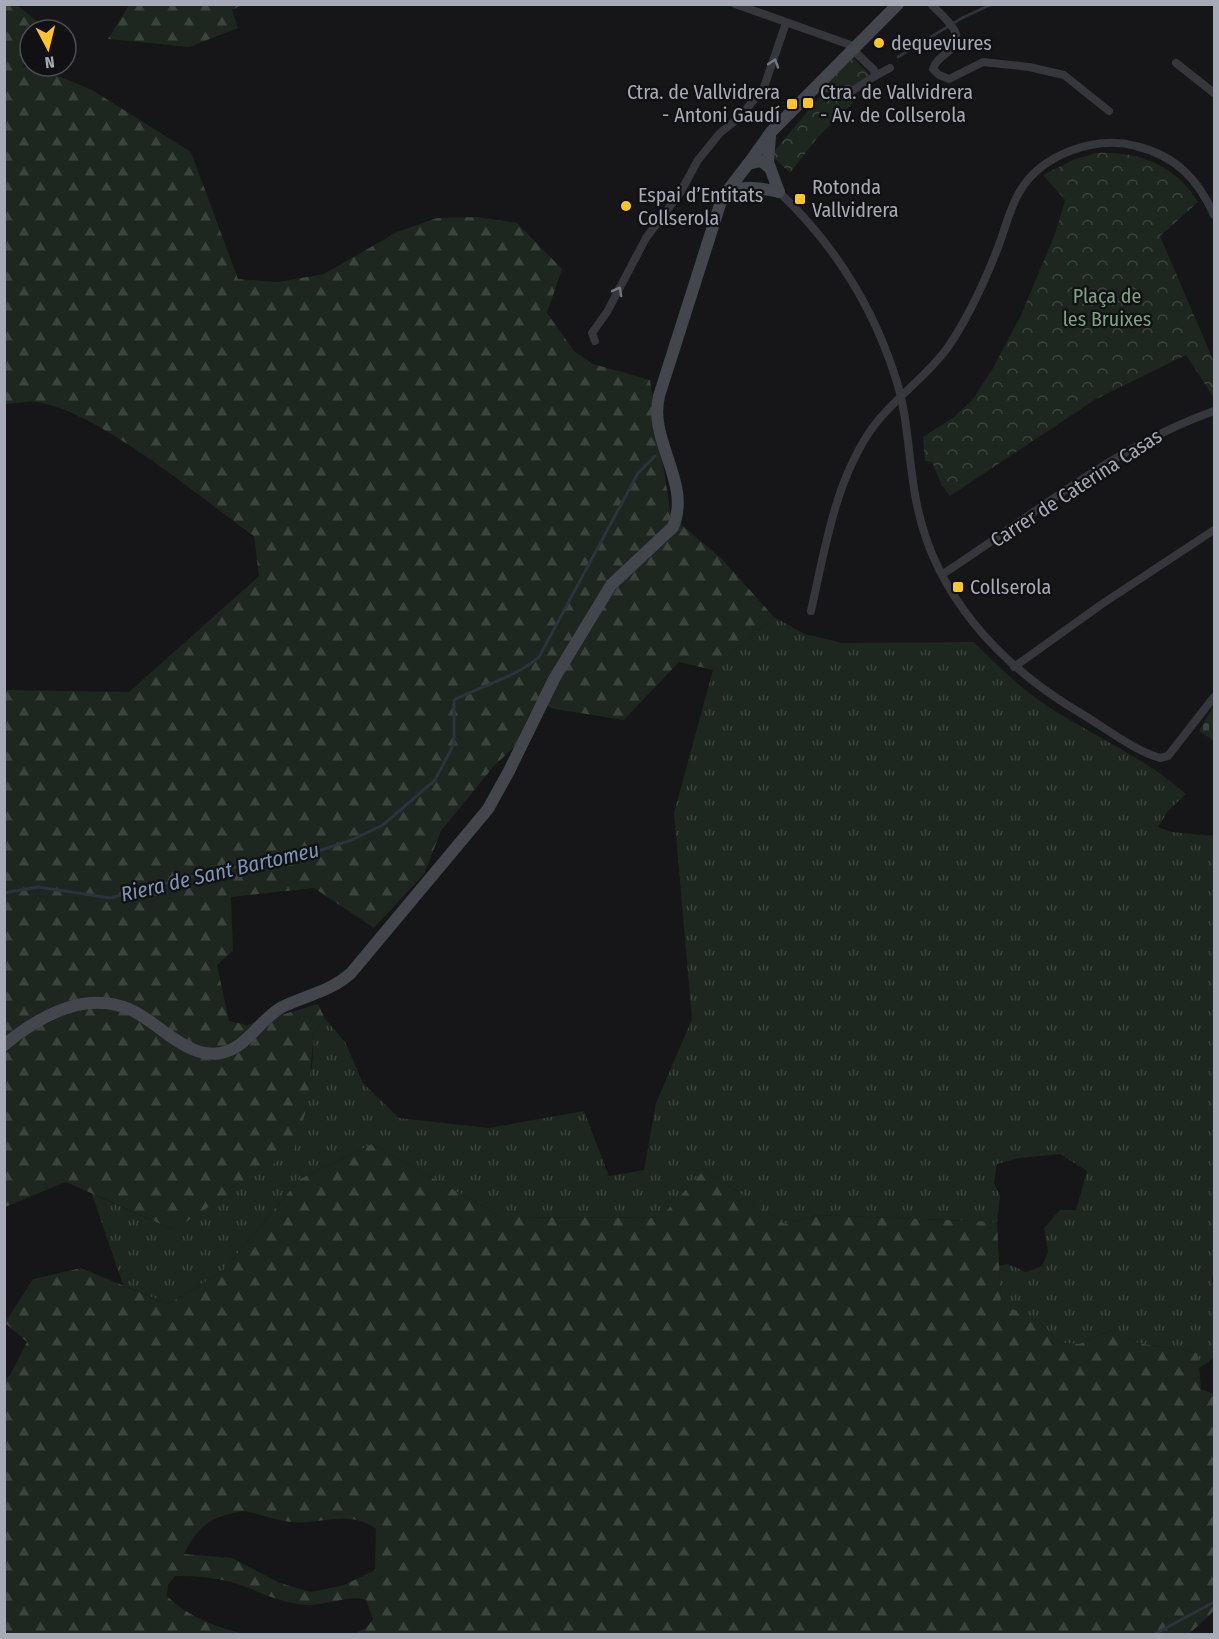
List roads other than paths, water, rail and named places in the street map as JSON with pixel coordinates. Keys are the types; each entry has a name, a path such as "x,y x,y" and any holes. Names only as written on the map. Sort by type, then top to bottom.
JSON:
{"main road":[{"path":"4,1045 46,1015 75,1006 104,1003 137,1013 195,1051 222,1053 240,1044 280,1008 327,991 351,973 488,809 554,679 611,585 673,527 678,515 679,500 656,421 659,396 722,198 771,132 898,4"},
{"path":"771,132 768,147 770,170 779,192"},
{"path":"748,164 760,161 770,170"},
{"path":"748,164 744,173 746,181 758,187 779,192"},
{"path":"722,198 735,190 758,187 767,183 770,170"}],"street":[{"path":"735,4 854,48 874,70 875,76"},
{"path":"931,4 955,30 957,39 953,49 935,62 933,69 939,75 949,79 983,62 1029,67 1064,75 1109,111"},
{"path":"595,341 592,333 608,312 654,225 673,202 707,146 740,117 764,87 786,23"},
{"path":"1176,63 1215,93"},
{"path":"817,86 849,93 890,68"},
{"path":"811,611 843,484 874,426 901,399 952,340 983,283 1009,213 1021,189 1038,170 1059,156 1083,147 1110,143 1146,148 1175,163 1203,189 1215,215"},
{"path":"779,192 830,246 856,285 882,338 901,399 918,508 928,542 943,574 974,624 1014,667 1047,693 1160,758 1168,756 1215,697"},
{"name":"Carrer de Caterina Casas","path":"943,574 1107,464 1166,430 1215,411"},
{"path":"1014,667 1215,530"}],"waterway":[{"name":"Riera de Sant Bartomeu","path":"898,57 962,18 992,4"},
{"name":"Riera de Sant Bartomeu","path":"4,893 38,887 110,898 209,872 312,853 352,840 383,825 435,780 454,744 454,700 509,676 539,657 638,473 655,456"},
{"path":"1155,1634 1214,1602"}],"place":[{"name":"dequeviures","path":"879,43"},
{"name":"Ctra. de Vallvidrera - Av. de Collserola","path":"808,103"},
{"name":"Ctra. de Vallvidrera - Antoni Gaudí","path":"792,104"},
{"name":"Rotonda Vallvidrera","path":"800,199"},
{"name":"Espai d’Entitats Collserola","path":"626,206"},
{"name":"Collserola","path":"958,587"}],"park label":[{"name":"Plaça de les Bruixes","path":"1107,308"}]}
